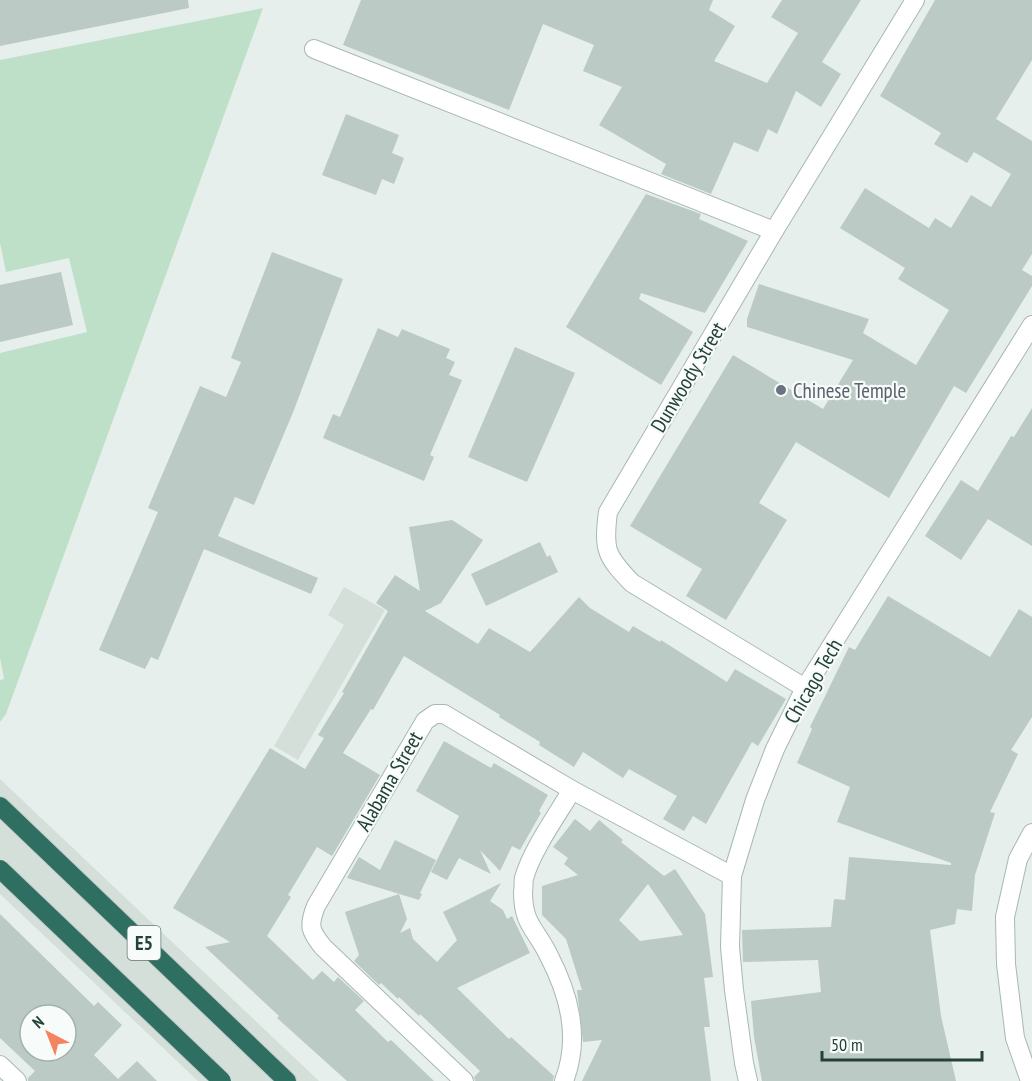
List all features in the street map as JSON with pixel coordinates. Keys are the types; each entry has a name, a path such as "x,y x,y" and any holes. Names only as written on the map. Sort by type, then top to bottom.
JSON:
{"highway":[{"name":"E5","path":"0,806 287,1081"},
{"name":"E5","path":"0,869 222,1081"}],"street":[{"name":"Dunwoody Street","path":"805,688 632,583 612,562 604,539 608,512 774,231 915,0"},
{"path":"314,49 774,231"},
{"name":"Chicago Tech","path":"748,1081 730,947 732,876 755,800 805,688 1032,325"},
{"name":"Alabama Street","path":"464,1081 323,947 312,933 313,913 425,721 435,714 444,714 572,790 732,876"},
{"path":"564,1081 573,1047 571,1017 564,986 548,952 526,920 523,902 524,879 538,848 572,790"},
{"path":"1030,1081 1015,1038 1006,964 1005,917 1018,859 1032,833"},
{"path":"0,1065 17,1081"}],"shaded area":[{"path":"344,587 385,610 298,760 274,746 344,625 328,615"},
{"path":"0,779 319,1081 198,1081 0,894"}],"green space":[{"path":"263,8 6,714 0,722 0,680 4,679 0,658 0,353 87,332 69,258 6,272 0,243 0,60"}],"building":[{"path":"0,0 188,0 189,8 0,46"},
{"path":"361,0 713,0 709,10 735,26 714,61 767,83 798,33 771,17 782,0 861,0 822,62 841,74 821,107 796,91 777,134 768,129 758,152 734,142 711,194 661,174 666,164 599,125 622,87 583,71 594,45 543,24 509,110 343,45"},
{"path":"935,0 1032,0 1032,60 996,119 1032,141 1032,254 1022,270 1032,276 1032,286 966,393 954,386 889,498 796,442 759,503 787,520 726,620 686,596 702,569 630,526 733,355 823,409 853,360 747,327 747,319 759,284 869,319 863,333 916,365 949,310 898,279 905,268 840,228 865,188 929,228 935,218 951,228 971,195 991,207 1011,174 974,152 967,163 934,144 941,133 880,96"},
{"path":"346,114 399,135 392,153 404,158 394,184 382,179 376,195 322,175"},
{"path":"646,194 701,214 699,219 748,241 705,313 641,293 639,299 693,332 661,385 566,327"},
{"path":"272,252 343,279 294,410 254,505 235,497 218,536 318,578 311,594 204,549 158,660 151,657 145,669 99,650 158,512 148,508 200,386 226,397 241,362 231,358"},
{"path":"61,272 73,325 0,342 0,285"},
{"path":"378,328 398,337 402,329 450,349 446,358 455,362 449,375 462,380 430,455 434,457 424,481 323,438 333,414 340,417"},
{"path":"515,347 575,373 527,482 468,457"},
{"path":"1032,408 1032,546 988,519 961,560 925,536 961,480 978,491 1011,436 1014,437"},
{"path":"452,520 483,540 441,603 425,611 478,644 489,628 530,652 579,597 590,608 629,632 633,626 660,642 661,640 727,682 735,669 786,699 758,746 752,742 706,824 693,816 684,831 663,819 677,796 629,769 623,778 583,752 574,767 539,745 540,742 499,717 500,715 404,656 373,710 371,709 343,753 380,775 332,856 317,847 288,895 291,897 267,936 313,980 322,971 334,982 338,977 364,1001 355,1010 434,1081 347,1081 277,1018 279,1016 205,947 230,942 173,908 270,748 305,769 324,738 318,735 344,693 342,692 388,611 376,603 395,575 420,591 409,527"},
{"path":"540,542 547,557 550,555 558,572 486,606 471,574"},
{"path":"888,596 990,657 1019,609 1032,617 1032,717 1011,750 1018,754 990,812 995,813 975,875 972,911 957,909 955,924 930,930 941,1016 956,1081 762,1081 754,1037 751,1001 821,992 818,960 743,962 742,930 831,927 834,899 845,900 849,857 951,865 951,863 837,822 850,787 797,763 812,729 810,727 849,647 855,650"},
{"path":"444,741 491,768 494,763 548,795 539,811 541,813 520,850 512,846 500,871 480,850 491,874 459,858 447,880 431,872 459,816 416,791"},
{"path":"575,819 590,831 599,820 623,840 621,842 664,876 675,869 705,914 713,977 704,978 710,1027 704,1027 711,1081 582,1081 602,1040 583,1042 577,990 582,990 566,939 542,915 542,886 578,875 564,864 568,858 553,847","holes":["648,884 683,935 640,941 619,920"]},
{"path":"395,840 436,860 420,893 422,894 419,900 347,878 359,857 380,870"},
{"path":"501,883 490,901 503,910 507,919 512,916 530,953 457,988 509,1039 511,1037 554,1076 553,1081 475,1081 474,1077 480,1071 420,1014 419,1016 381,983 379,985 354,961 359,955 345,912 399,894 407,919 400,933 410,928 413,939 437,962 457,940 443,912"},
{"path":"0,914 94,1006 98,1002 122,1025 94,1055 118,1079 137,1061 157,1081 28,1081 35,1071 27,1063 78,1063 78,1003 18,1003 18,1055 0,1038"}],"railway":[{"path":"0,869 221,1081"}],"place":[{"name":"Chinese Temple","path":"781,390"}]}
